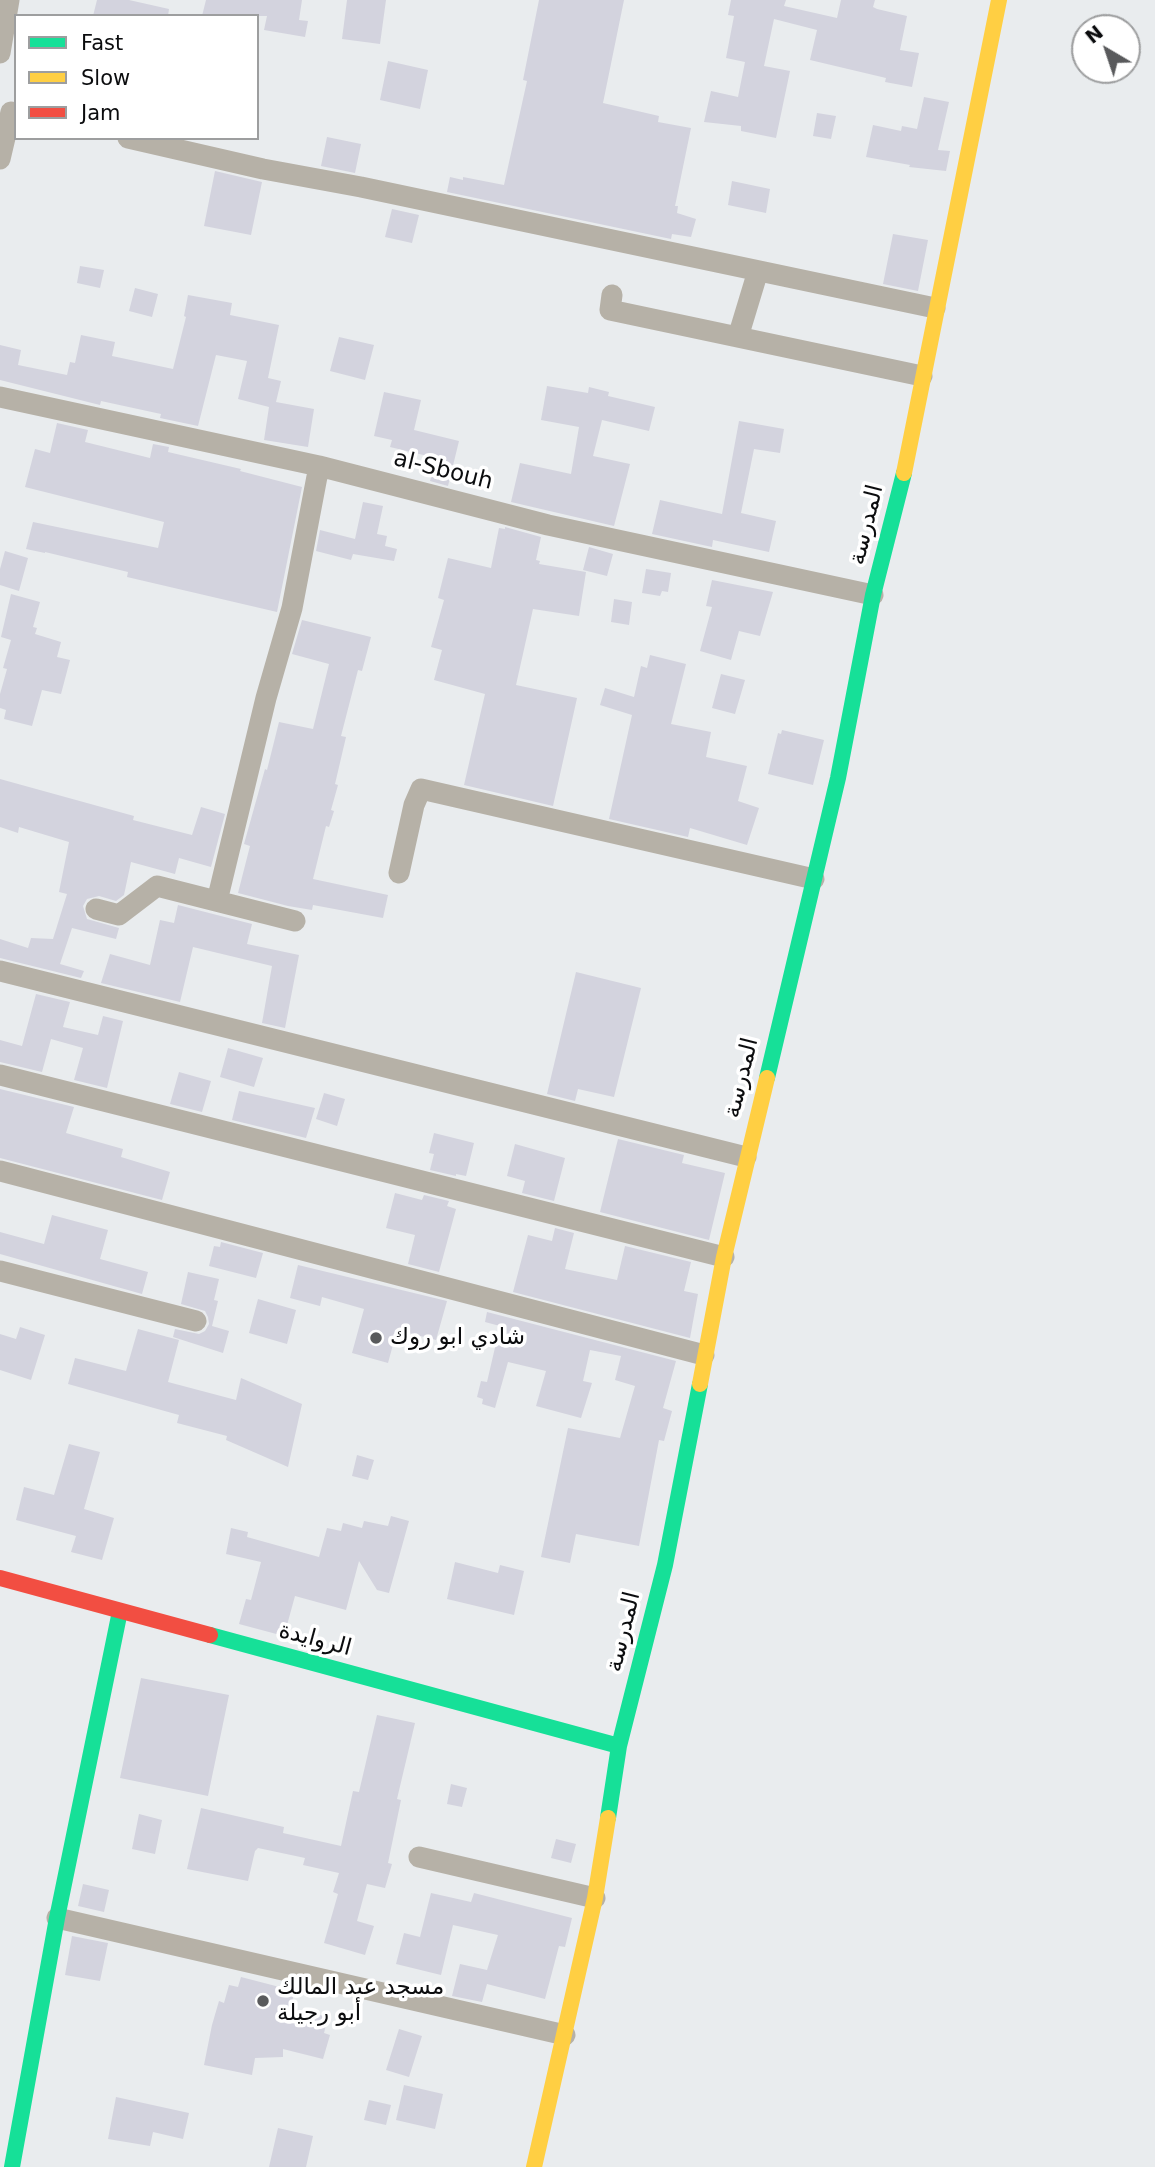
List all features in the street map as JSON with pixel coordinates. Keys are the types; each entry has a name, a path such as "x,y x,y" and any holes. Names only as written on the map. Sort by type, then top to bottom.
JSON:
{"street":[{"path":"0,53 9,0"},
{"name":"المدرسة","path":"534,2167 595,1898 619,1745 664,1565 724,1257 838,778 873,595 899,497 999,0"},
{"path":"0,159 9,111"},
{"path":"137,140 263,169 361,187 935,308"},
{"path":"738,337 758,271"},
{"path":"612,295 610,310 922,376"},
{"name":"al-Sbouh","path":"0,397 319,466 548,525 873,595"},
{"path":"217,901 266,698 292,608 319,466"},
{"path":"399,873 414,805 421,789 814,879"},
{"path":"96,909 119,915 157,886 295,921"},
{"path":"0,971 746,1157"},
{"path":"0,1075 724,1257"},
{"path":"0,1171 705,1354"},
{"path":"0,1271 196,1321"},
{"name":"الروايدة","path":"0,1578 619,1745"},
{"path":"12,2167 57,1918 120,1611"},
{"path":"419,1857 595,1898"},
{"path":"57,1918 565,2035"}],"building":[{"path":"97,0 129,0 169,9 168,14 94,14"},
{"path":"206,0 302,0 299,20 308,21 305,37 264,30 267,16 259,14 202,14"},
{"path":"347,0 386,0 380,44 342,39"},
{"path":"539,0 624,0 603,103 659,116 658,122 691,128 675,206 678,206 677,213 696,219 691,237 672,234 671,239 447,192 450,177 504,185 527,81 523,80"},
{"path":"731,0 786,0 784,6 837,18 841,0 875,0 873,7 877,9 907,16 900,50 919,53 912,87 810,60 817,30 774,19 764,66 790,71 776,138 741,131 741,126 704,122 711,91 738,97 745,62 726,58 734,16 728,15"},
{"path":"388,61 428,70 420,109 380,100"},
{"path":"924,97 949,102 938,150 950,151 946,171 909,167 910,165 866,157 873,125 901,131 902,126 917,129"},
{"path":"817,113 836,116 831,139 813,136"},
{"path":"327,137 361,144 355,173 321,166"},
{"path":"215,171 262,182 251,235 204,226"},
{"path":"732,181 770,189 766,213 728,205"},
{"path":"392,209 419,215 412,243 385,237"},
{"path":"893,234 928,240 918,291 883,284"},
{"path":"80,266 104,270 100,288 77,283"},
{"path":"135,288 158,294 152,317 129,311"},
{"path":"188,295 232,303 230,315 279,325 268,378 281,381 276,402 314,409 308,447 264,440 269,407 238,399 247,361 216,355 198,426 160,418 161,414 101,401 100,405 0,380 0,345 21,350 18,365 67,375 70,362 75,363 81,335 115,342 112,356 173,369 186,317"},
{"path":"339,337 374,345 365,380 330,371"},
{"path":"547,386 588,393 589,387 609,392 608,396 655,407 649,431 602,420 593,456 630,464 614,526 511,502 520,463 571,474 579,427 541,420"},
{"path":"384,392 421,400 414,430 459,441 448,486 430,481 436,458 390,447 392,440 374,436"},
{"path":"739,421 784,429 780,453 754,449 741,513 776,521 769,552 713,540 712,547 652,534 660,500 722,514"},
{"path":"57,423 88,430 85,442 150,458 153,444 169,447 168,452 302,487 277,612 127,577 128,572 26,549 33,522 158,548 164,522 25,487 35,449 50,453"},
{"path":"363,502 383,506 377,534 387,536 385,546 397,549 394,561 353,554 351,560 316,551 320,530 355,539"},
{"path":"505,527 541,537 536,560 540,561 539,564 586,572 579,616 533,609 516,685 577,698 553,806 464,785 485,694 434,680 442,650 431,647 444,600 438,598 448,558 491,568 499,528"},
{"path":"589,547 613,554 607,576 583,570"},
{"path":"5,551 28,558 19,591 0,585 0,569"},
{"path":"646,569 671,573 668,592 662,591 660,596 642,593"},
{"path":"712,580 773,592 760,636 739,631 731,660 700,651 712,607 706,606"},
{"path":"11,594 40,602 33,627 37,628 35,634 61,642 57,657 70,660 61,694 42,690 32,726 4,719 6,710 0,708 0,694 7,669 3,668 11,640 1,637"},
{"path":"614,599 632,602 629,625 611,622"},
{"path":"302,620 371,637 362,671 358,670 341,736 346,737 335,784 338,785 331,810 334,811 329,827 326,826 313,879 388,895 383,918 313,905 312,910 288,906 238,893 250,846 244,844 279,722 313,729 329,664 292,654"},
{"path":"650,655 686,664 671,724 711,732 706,757 747,766 738,801 759,808 747,845 690,828 688,837 609,819 632,715 600,705 605,688 634,697 641,666 647,668"},
{"path":"721,674 745,680 735,714 712,708"},
{"path":"782,730 824,740 813,785 768,774 778,733 781,734"},
{"path":"0,779 134,816 133,820 192,835 201,807 225,814 211,867 179,858 175,874 131,862 124,895 116,901 99,896 87,899 83,906 87,919 119,928 116,939 72,928 60,964 84,971 81,978 0,958 0,939 28,948 31,938 53,939 67,894 59,892 69,842 19,827 18,833 0,827"},
{"path":"178,905 252,924 247,944 299,955 285,1028 262,1023 272,966 193,947 180,1002 101,983 110,954 150,965 160,920 174,923"},
{"path":"576,972 641,988 614,1097 578,1089 575,1101 547,1094"},
{"path":"36,994 70,1002 63,1027 98,1035 103,1016 123,1021 107,1088 74,1080 83,1048 51,1039 42,1072 0,1062 0,1040 22,1046"},
{"path":"228,1048 263,1058 254,1087 220,1077"},
{"path":"179,1072 211,1081 202,1112 170,1104"},
{"path":"0,1089 74,1107 66,1133 123,1149 121,1157 170,1172 162,1200 0,1158"},
{"path":"239,1091 315,1108 306,1138 232,1120"},
{"path":"324,1093 345,1099 337,1126 316,1119"},
{"path":"434,1133 474,1143 466,1176 430,1170 434,1154 429,1153"},
{"path":"618,1139 684,1155 682,1163 725,1173 709,1240 600,1212"},
{"path":"515,1144 565,1158 554,1201 522,1193 525,1181 507,1176"},
{"path":"395,1193 422,1200 424,1195 449,1201 447,1206 456,1209 439,1272 408,1264 415,1235 386,1228"},
{"path":"52,1215 108,1230 100,1259 148,1272 142,1294 0,1254 0,1232 44,1244"},
{"path":"555,1228 574,1233 565,1269 617,1280 625,1246 691,1262 684,1291 698,1294 690,1338 513,1292 528,1235 552,1241"},
{"path":"221,1242 263,1253 256,1278 209,1266 214,1246 220,1247"},
{"path":"298,1265 447,1301 436,1340 397,1330 388,1363 352,1353 364,1309 322,1297 320,1306 290,1298"},
{"path":"188,1272 219,1279 214,1300 218,1301 212,1326 229,1331 223,1353 173,1337 175,1329 199,1334 205,1331 209,1324 205,1311 181,1304"},
{"path":"258,1299 296,1310 287,1344 249,1333"},
{"path":"487,1312 676,1361 663,1408 672,1411 664,1441 659,1440 639,1546 576,1534 570,1563 541,1557 568,1428 620,1438 635,1386 615,1380 621,1356 590,1350 583,1381 592,1383 581,1418 536,1406 546,1371 508,1362 495,1408 482,1404 483,1399 477,1397 481,1381 487,1382 500,1326 485,1322"},
{"path":"20,1327 45,1335 31,1380 0,1370 0,1334 16,1339"},
{"path":"138,1329 179,1340 168,1382 236,1400 241,1378 302,1404 288,1467 226,1440 227,1436 177,1423 179,1415 68,1384 75,1358 126,1371"},
{"path":"69,1444 100,1452 84,1509 114,1518 102,1560 71,1552 76,1536 16,1520 24,1487 54,1495"},
{"path":"357,1455 374,1460 368,1480 352,1476"},
{"path":"391,1516 409,1521 389,1593 377,1590 359,1561 346,1610 295,1596 284,1636 239,1624 246,1599 251,1600 261,1562 226,1554 231,1528 248,1532 247,1537 319,1557 327,1528 341,1531 343,1523 362,1528 364,1521 388,1526"},
{"path":"455,1562 498,1573 500,1565 524,1571 514,1615 447,1599"},
{"path":"141,1678 229,1695 208,1796 120,1778"},
{"path":"377,1715 415,1723 397,1799 401,1800 388,1863 392,1864 385,1888 367,1884 357,1921 374,1926 365,1955 324,1943 338,1894 333,1892 339,1873 303,1865 305,1858 258,1848 248,1881 187,1869 201,1808 284,1827 283,1833 341,1846 353,1791 359,1792"},
{"path":"451,1784 467,1788 462,1807 447,1804"},
{"path":"139,1814 162,1820 155,1854 132,1849"},
{"path":"556,1839 576,1844 571,1863 551,1858"},
{"path":"83,1884 109,1890 104,1912 78,1906"},
{"path":"431,1893 471,1902 474,1893 572,1918 565,1947 559,1946 545,1999 487,1984 482,2002 452,1996 460,1964 487,1970 498,1935 453,1925 441,1975 396,1964 404,1933 420,1937"},
{"path":"72,1936 108,1943 100,1981 65,1975"},
{"path":"241,1977 295,1991 290,2008 328,2017 324,2033 330,2035 323,2059 283,2049 283,2057 255,2058 252,2075 204,2065 219,2001 224,2003 229,1985 238,1987"},
{"path":"399,2029 422,2036 409,2077 386,2070"},
{"path":"404,2085 443,2094 435,2129 396,2120"},
{"path":"116,2097 189,2113 183,2139 153,2132 150,2146 108,2139"},
{"path":"369,2100 391,2105 386,2125 364,2120"},
{"path":"278,2128 313,2136 306,2167 269,2167"}],"traffic: fast":[{"path":"767,1078 838,778 873,595 904,473"},
{"path":"608,1818 619,1746 665,1565 700,1384"},
{"path":"12,2167 57,1918 120,1611"},
{"path":"210,1635 619,1746"}],"traffic: slow":[{"path":"904,473 999,0"},
{"path":"700,1384 724,1257 767,1078"},
{"path":"534,2167 595,1898 608,1818"}],"traffic: jam":[{"path":"0,1578 210,1635"}],"place":[{"name":"شادي ابو روك","path":"376,1338"},
{"name":"مسجد عبد المالك أبو رجيلة","path":"263,2001"}]}
